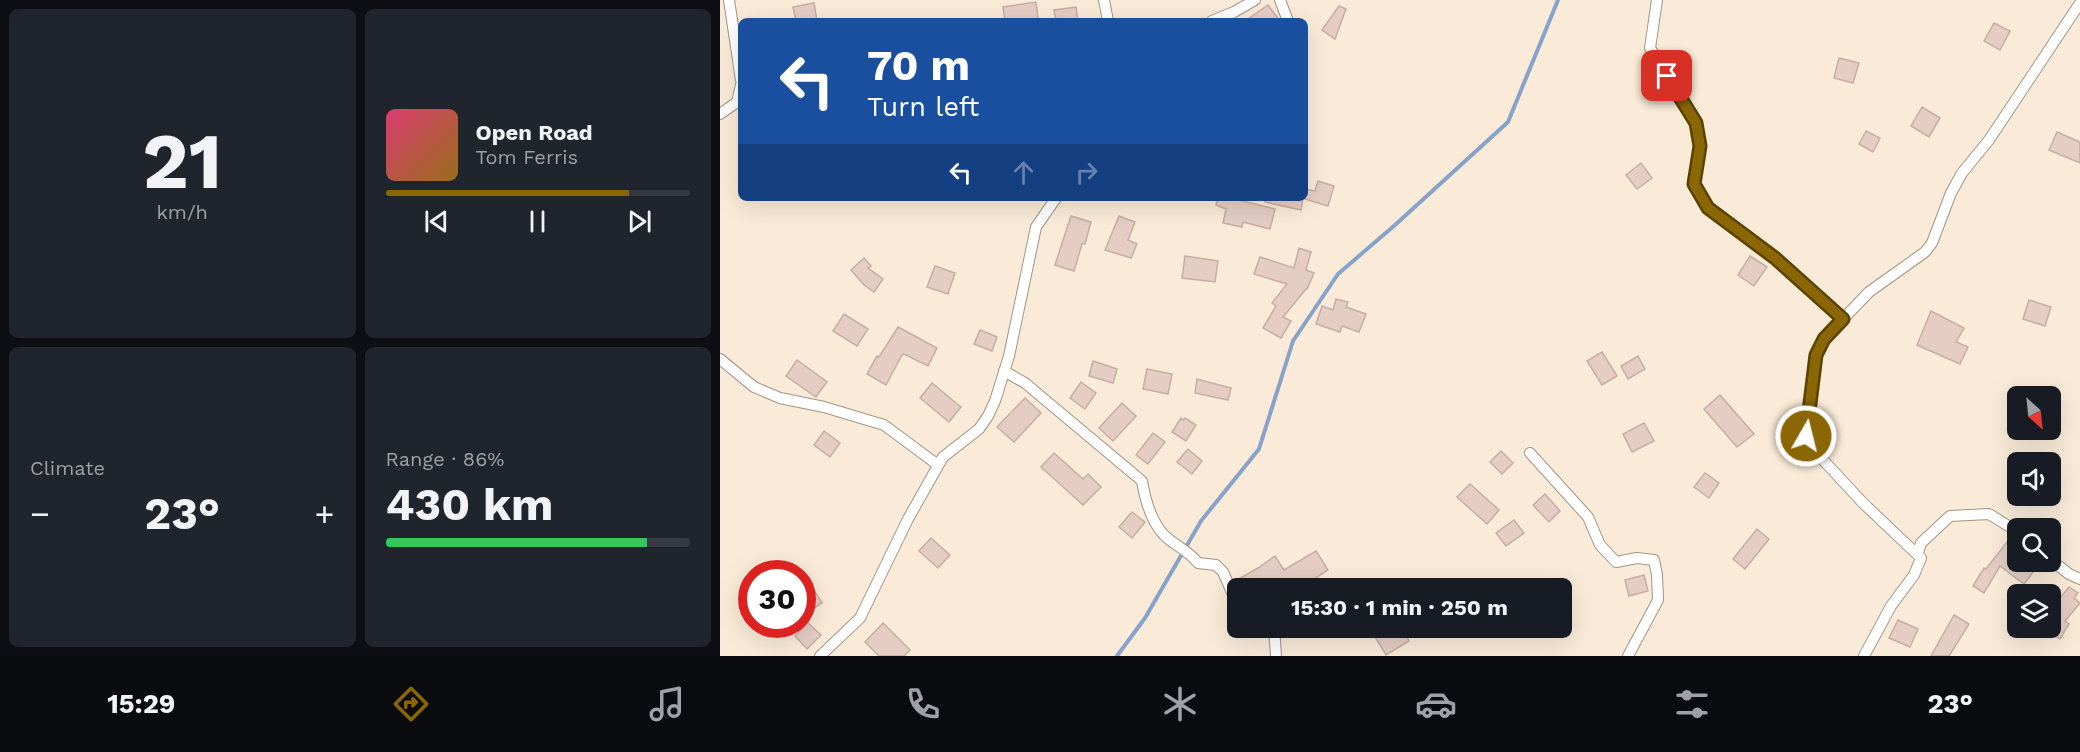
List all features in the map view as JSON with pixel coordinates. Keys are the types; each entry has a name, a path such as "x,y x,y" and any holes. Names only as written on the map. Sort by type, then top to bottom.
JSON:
{"street":[{"path":"729,0 738,62"},
{"path":"1104,0 1107,18"},
{"path":"1219,18 1255,0"},
{"path":"1280,0 1287,18"},
{"path":"1657,0 1650,48 1696,123 1700,146 1694,184 1708,208 1775,258 1843,319"},
{"path":"1864,656 1891,606 1921,562 1918,553 1863,503 1811,447 1807,439 1816,355 1824,339 1869,292 1925,252 1932,243 1951,193 1962,173 1989,140 2080,3"},
{"path":"720,114 737,102 738,97"},
{"path":"820,656 860,618 908,519 943,457 979,429 995,401 1027,274 1036,227 1054,201"},
{"path":"720,359 754,387 780,399 824,407 884,425 939,465"},
{"path":"1004,371 1025,383 1142,481 1154,522 1164,535 1192,555 1198,563 1216,566 1227,582"},
{"path":"1530,453 1588,517 1600,545 1616,562 1636,558 1654,560 1658,600 1628,656"},
{"path":"1918,553 1921,543 1950,516 1989,514 2007,525"},
{"path":"2061,568 2080,579"},
{"path":"1275,638 1276,656"}],"building":[{"path":"1036,2 1038,18 1005,18 1003,7"},
{"path":"814,3 816,18 795,18 793,7"},
{"path":"1268,5 1278,18 1249,18"},
{"path":"1339,6 1346,9 1335,39 1322,30"},
{"path":"1076,7 1078,18 1055,18 1054,10"},
{"path":"1994,23 2010,31 2000,50 1984,41"},
{"path":"1839,58 1859,63 1853,83 1834,78"},
{"path":"1922,107 1940,118 1929,137 1911,126"},
{"path":"1866,131 1880,138 1873,152 1859,144"},
{"path":"2057,132 2080,142 2080,163 2049,150"},
{"path":"1641,163 1652,178 1637,189 1626,175"},
{"path":"1318,181 1334,186 1328,206 1308,200 1308,190 1315,191"},
{"path":"1217,201 1243,201 1275,209 1270,229 1243,222 1242,227 1223,223 1226,209 1216,205"},
{"path":"1265,201 1302,201 1301,210"},
{"path":"1071,216 1091,222 1074,271 1055,265"},
{"path":"1119,216 1135,222 1128,240 1137,244 1131,258 1105,250"},
{"path":"1299,248 1311,252 1306,270 1314,273 1307,289 1283,317 1291,321 1281,338 1263,328 1276,306 1272,303 1287,284 1254,274 1260,257 1294,268"},
{"path":"1185,256 1218,261 1215,282 1182,278"},
{"path":"1750,256 1767,267 1754,286 1738,275"},
{"path":"864,258 871,266 868,268 883,279 874,292 864,285 851,270"},
{"path":"935,266 955,273 948,294 927,287"},
{"path":"1336,299 1348,302 1346,307 1366,314 1359,332 1342,326 1340,332 1316,324 1322,306 1333,310"},
{"path":"2029,300 2051,307 2045,326 2023,319"},
{"path":"1931,311 1964,328 1956,342 1968,347 1960,364 1917,345"},
{"path":"844,314 868,329 857,346 833,331"},
{"path":"898,327 937,348 928,366 902,355 886,385 867,374"},
{"path":"980,330 997,337 992,351 974,344"},
{"path":"1602,352 1617,376 1602,385 1587,361"},
{"path":"1638,356 1645,369 1628,379 1621,366"},
{"path":"797,360 827,382 816,397 786,376"},
{"path":"1093,361 1117,369 1113,383 1089,376"},
{"path":"1147,369 1172,374 1168,394 1143,389"},
{"path":"1197,379 1231,388 1228,400 1195,393"},
{"path":"1081,382 1096,393 1085,409 1070,398"},
{"path":"932,383 961,407 949,422 920,398"},
{"path":"1720,395 1754,434 1737,447 1704,409"},
{"path":"1025,398 1041,413 1014,442 997,427"},
{"path":"1122,403 1136,416 1113,441 1099,428"},
{"path":"1181,418 1196,425 1186,441 1172,432"},
{"path":"1644,423 1654,441 1632,452 1623,434"},
{"path":"824,431 840,443 830,457 814,445"},
{"path":"1153,433 1165,442 1148,464 1136,455"},
{"path":"1188,449 1202,461 1192,474 1177,462"},
{"path":"1501,451 1513,463 1502,474 1490,462"},
{"path":"1054,453 1083,479 1088,474 1101,487 1083,505 1041,467"},
{"path":"1705,473 1719,483 1709,498 1694,487"},
{"path":"1470,484 1499,510 1487,524 1457,497"},
{"path":"1545,494 1560,511 1549,522 1533,505"},
{"path":"1132,512 1145,522 1132,538 1119,527"},
{"path":"1514,520 1524,533 1506,546 1496,533"},
{"path":"1757,529 1769,539 1745,569 1733,559"},
{"path":"931,538 950,555 938,568 919,551"},
{"path":"2007,542 2007,571 2000,566 1984,593 1973,586 1984,568 1986,569"},
{"path":"1316,551 1328,570 1316,578 1240,578 1275,556 1284,570"},
{"path":"2008,572 2033,572 2024,584"},
{"path":"1644,575 1648,591 1629,596 1625,580"},
{"path":"2069,587 2078,593 2074,598 2080,603 2065,621 2069,624 2061,637 2061,597"},
{"path":"816,594 822,603 816,607"},
{"path":"1954,615 1969,624 1949,656 1931,656"},
{"path":"1898,620 1918,629 1910,647 1889,638"},
{"path":"883,623 910,650 904,656 879,656 865,642"},
{"path":"816,630 821,635 807,649 797,638 816,638"},
{"path":"1376,638 1408,638 1409,641 1386,655"}],"waterway":[{"path":"1117,656 1145,618 1201,521 1259,449 1293,341 1338,274 1508,122 1558,0"}],"route":[{"path":"1667,76 1696,123 1700,146 1694,184 1708,208 1775,258 1843,319 1824,339 1816,355 1806,436"}]}
